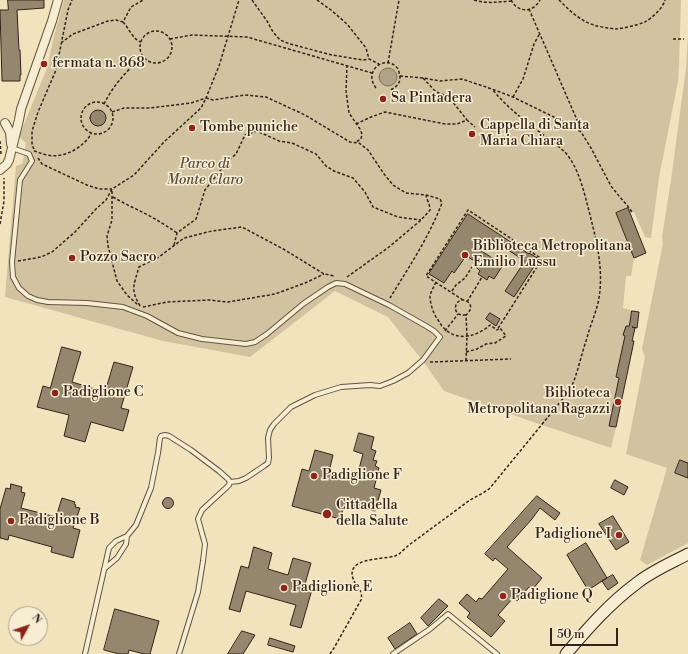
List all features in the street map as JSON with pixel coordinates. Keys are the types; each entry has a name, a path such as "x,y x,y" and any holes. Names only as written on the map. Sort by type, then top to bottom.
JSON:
{"street":[{"path":"1,168 7,164 9,160 21,109 58,0"},
{"path":"11,148 11,136 8,128 3,123 16,116 21,109"},
{"path":"566,654 592,624 638,581 688,554"}],"lane":[{"path":"11,148 29,154 32,161 20,180 12,262 14,277 19,288 28,296 37,300 122,307 146,316 178,333 202,339 246,344 255,342 267,334 318,293 328,286 336,283 345,284 387,304 426,326 440,337 423,360 408,373 393,381 380,386 370,385 341,387 315,395 292,407 274,424 270,430 268,438 268,462 246,478 239,481 230,482"},
{"path":"85,654 109,548 116,541 127,536 136,525 151,488 161,436 169,436 191,450 220,471 230,482"},
{"path":"179,654 198,592 203,561 205,544 198,518 202,510 229,485 230,482"},
{"path":"104,569 117,558 126,544 127,536"},
{"path":"393,654 430,629 448,614 497,654"}],"path":[{"path":"72,0 68,10 56,70 38,112 32,131 32,145 42,164 87,185 99,189 112,190"},
{"path":"122,22 131,7 143,0"},
{"path":"12,262 41,257 52,252 75,232 106,200 112,190 134,175 165,142 201,108 219,66 239,0"},
{"path":"252,0 280,40 332,55 363,60 369,59 379,64 388,63 396,67 399,71 399,81 397,85 390,90"},
{"path":"317,0 347,24 366,48 369,59"},
{"path":"388,63 399,0"},
{"path":"474,0 497,3 511,0 517,7 529,10 538,4 540,0"},
{"path":"559,0 578,17 592,25 616,29 645,21 660,10 665,0"},
{"path":"529,10 581,132 611,186 632,212"},
{"path":"61,43 73,34 108,21 116,20 122,22 136,40 141,42"},
{"path":"151,31 161,31 170,39 172,47 171,53 164,61 153,63 148,61 141,53 141,42 143,37 151,31"},
{"path":"513,97 523,80 534,44 540,34"},
{"path":"170,39 192,35 247,37 372,73"},
{"path":"673,39 684,39"},
{"path":"104,104 122,77 144,57"},
{"path":"376,88 373,84 372,73 379,64"},
{"path":"347,65 346,91 349,113 362,134 361,139 355,143"},
{"path":"400,76 440,81 462,79 492,88 568,124 581,132"},
{"path":"423,78 436,92 444,95 452,101 467,120 475,127"},
{"path":"330,654 362,597 361,590 352,576 355,566 364,561 399,554 470,500 486,492 490,488 570,390 578,370 586,338 598,304 601,279 597,241 575,168 565,152 521,117 500,98 492,88"},
{"path":"112,112 124,108 150,108 191,103 206,98 214,100 245,95 266,97 305,114 350,142 359,143 368,150 393,185 406,193 440,198 442,204 437,218 387,304"},
{"path":"94,102 104,104 112,112 113,117 110,128 102,134 91,134 83,127 80,117 82,112 84,108 94,102"},
{"path":"356,124 385,112 445,124 457,124 467,120"},
{"path":"174,245 177,233 196,219 205,190 227,162 236,154 245,135 257,131 280,141 292,143 316,154 326,166 334,171 353,178 373,207 398,217 421,220"},
{"path":"29,154 35,151 48,155 57,155 70,152 80,146 91,134"},
{"path":"0,140 4,201 0,224"},
{"path":"112,190 112,220 107,236 108,246 117,281 127,295 141,308"},
{"path":"347,278 389,247 421,220 430,210 430,205 426,195"},
{"path":"112,197 143,212 177,233"},
{"path":"458,314 463,316 470,312 470,304 426,276 468,210 542,259 496,330"},
{"path":"141,308 136,299 133,288 139,267 159,257 184,238 225,228 242,227 285,250 324,274 340,276"},
{"path":"451,292 456,285 465,278 475,262"},
{"path":"141,308 167,302 209,300 228,302 275,294 324,274"},
{"path":"467,302 482,277"},
{"path":"436,282 430,298 433,313 446,330 463,337 478,334 490,325 496,330 500,328 506,336 495,342 466,352"},
{"path":"458,314 456,305 459,301 464,300"},
{"path":"440,337 458,314"},
{"path":"466,315 466,361"},
{"path":"430,362 511,359"}],"green space":[{"name":"Parco di Monte Claro","path":"64,0 681,0 678,81 659,178 651,238 645,237 634,212 630,213 627,208 616,213 634,258 631,276 626,276 623,308 634,311 632,311 629,326 626,326 616,377 619,378 609,426 616,427 611,448 444,391 388,317 335,291 250,357 163,341 5,297 16,166 22,164 26,143 21,138 20,134 47,68"},
{"path":"688,35 688,543 647,565 640,560 667,468 626,454 645,357 642,349 663,243 662,237 686,68"}],"shaded area":[{"path":"384,68 392,68 397,73 395,84 392,86 384,86 379,81 379,73"}],"building":[{"path":"8,0 44,0 44,8 17,10 20,50 20,81 2,81 0,10 8,10"},
{"path":"98,110 104,112 106,118 104,124 98,126 92,124 90,118 92,112"},
{"path":"628,208 646,253 634,258 616,213"},
{"name":"Biblioteca Metropolitana Emilio Lussu","path":"468,214 539,259 514,297 505,291 525,261 488,237 480,250 503,265 494,279 489,276 487,280 478,274 480,271 476,267 478,263 466,256 454,273 452,271 444,283 429,274"},
{"path":"632,311 639,312 637,328 632,327 635,328 632,341 634,341 616,427 609,426 619,378 616,377 625,336 623,335 626,326 629,326"},
{"path":"490,313 500,319 496,326 486,319"},
{"name":"Padiglione C","path":"62,347 81,352 72,382 105,392 114,362 133,367 121,408 129,410 123,431 91,422 85,442 64,436 69,415 37,407 43,386 50,388"},
{"name":"Padiglione F","path":"359,433 374,437 371,449 376,451 373,460 377,461 375,466 379,468 374,488 381,490 375,511 345,503 340,519 292,506 302,469 309,471 315,450 333,455 329,472 356,480 363,454 354,451"},
{"path":"680,460 688,463 688,478 675,473"},
{"path":"615,480 628,487 624,495 611,488"},
{"name":"Padiglione B","path":"11,484 22,487 21,492 25,493 21,508 56,517 62,498 75,502 75,507 80,508 73,528 80,530 73,558 51,552 52,547 9,535 8,540 0,538 0,509 6,488 10,489"},
{"name":"Padiglione Q","path":"537,496 560,513 555,520 540,508 507,547 542,578 532,590 529,587 517,601 513,598 498,615 505,621 491,637 467,617 470,613 459,603 467,594 476,602 479,598 482,599 508,569 495,558 493,561 485,554"},
{"path":"168,497 172,499 174,503 172,507 168,509 164,507 162,503 164,499"},
{"name":"Padiglione I","path":"613,516 629,542 616,550 599,524"},
{"path":"586,543 607,578 588,590 567,555"},
{"name":"Padiglione E","path":"254,547 272,553 268,569 288,575 293,558 311,563 305,584 313,586 301,628 290,625 296,605 246,591 240,612 229,609 241,566 248,568"},
{"path":"613,575 618,583 608,590 602,581"},
{"path":"439,599 448,606 428,626 421,618"},
{"path":"115,609 159,621 150,654 129,650 128,654 119,654 104,650"},
{"path":"410,623 417,634 395,649 388,638"},
{"path":"242,631 255,635 243,654 228,654"},
{"path":"270,638 295,646 293,652 268,645"}],"place":[{"name":"fermata n. 868","path":"44,64"},
{"name":"Sa Pintadera","path":"383,99"},
{"name":"Tombe puniche","path":"192,128"},
{"name":"Cappella di Santa Maria Chiara","path":"472,134"},
{"name":"Biblioteca Metropolitana Emilio Lussu","path":"465,255"},
{"name":"Pozzo Sacro","path":"72,258"},
{"name":"Padiglione C","path":"55,393"},
{"name":"Biblioteca Metropolitana Ragazzi","path":"618,402"},
{"name":"Padiglione F","path":"314,476"},
{"name":"Cittadella della Salute","path":"327,514"},
{"name":"Padiglione B","path":"11,521"},
{"name":"Padiglione I","path":"619,535"},
{"name":"Padiglione E","path":"284,588"},
{"name":"Padiglione Q","path":"503,596"}]}
